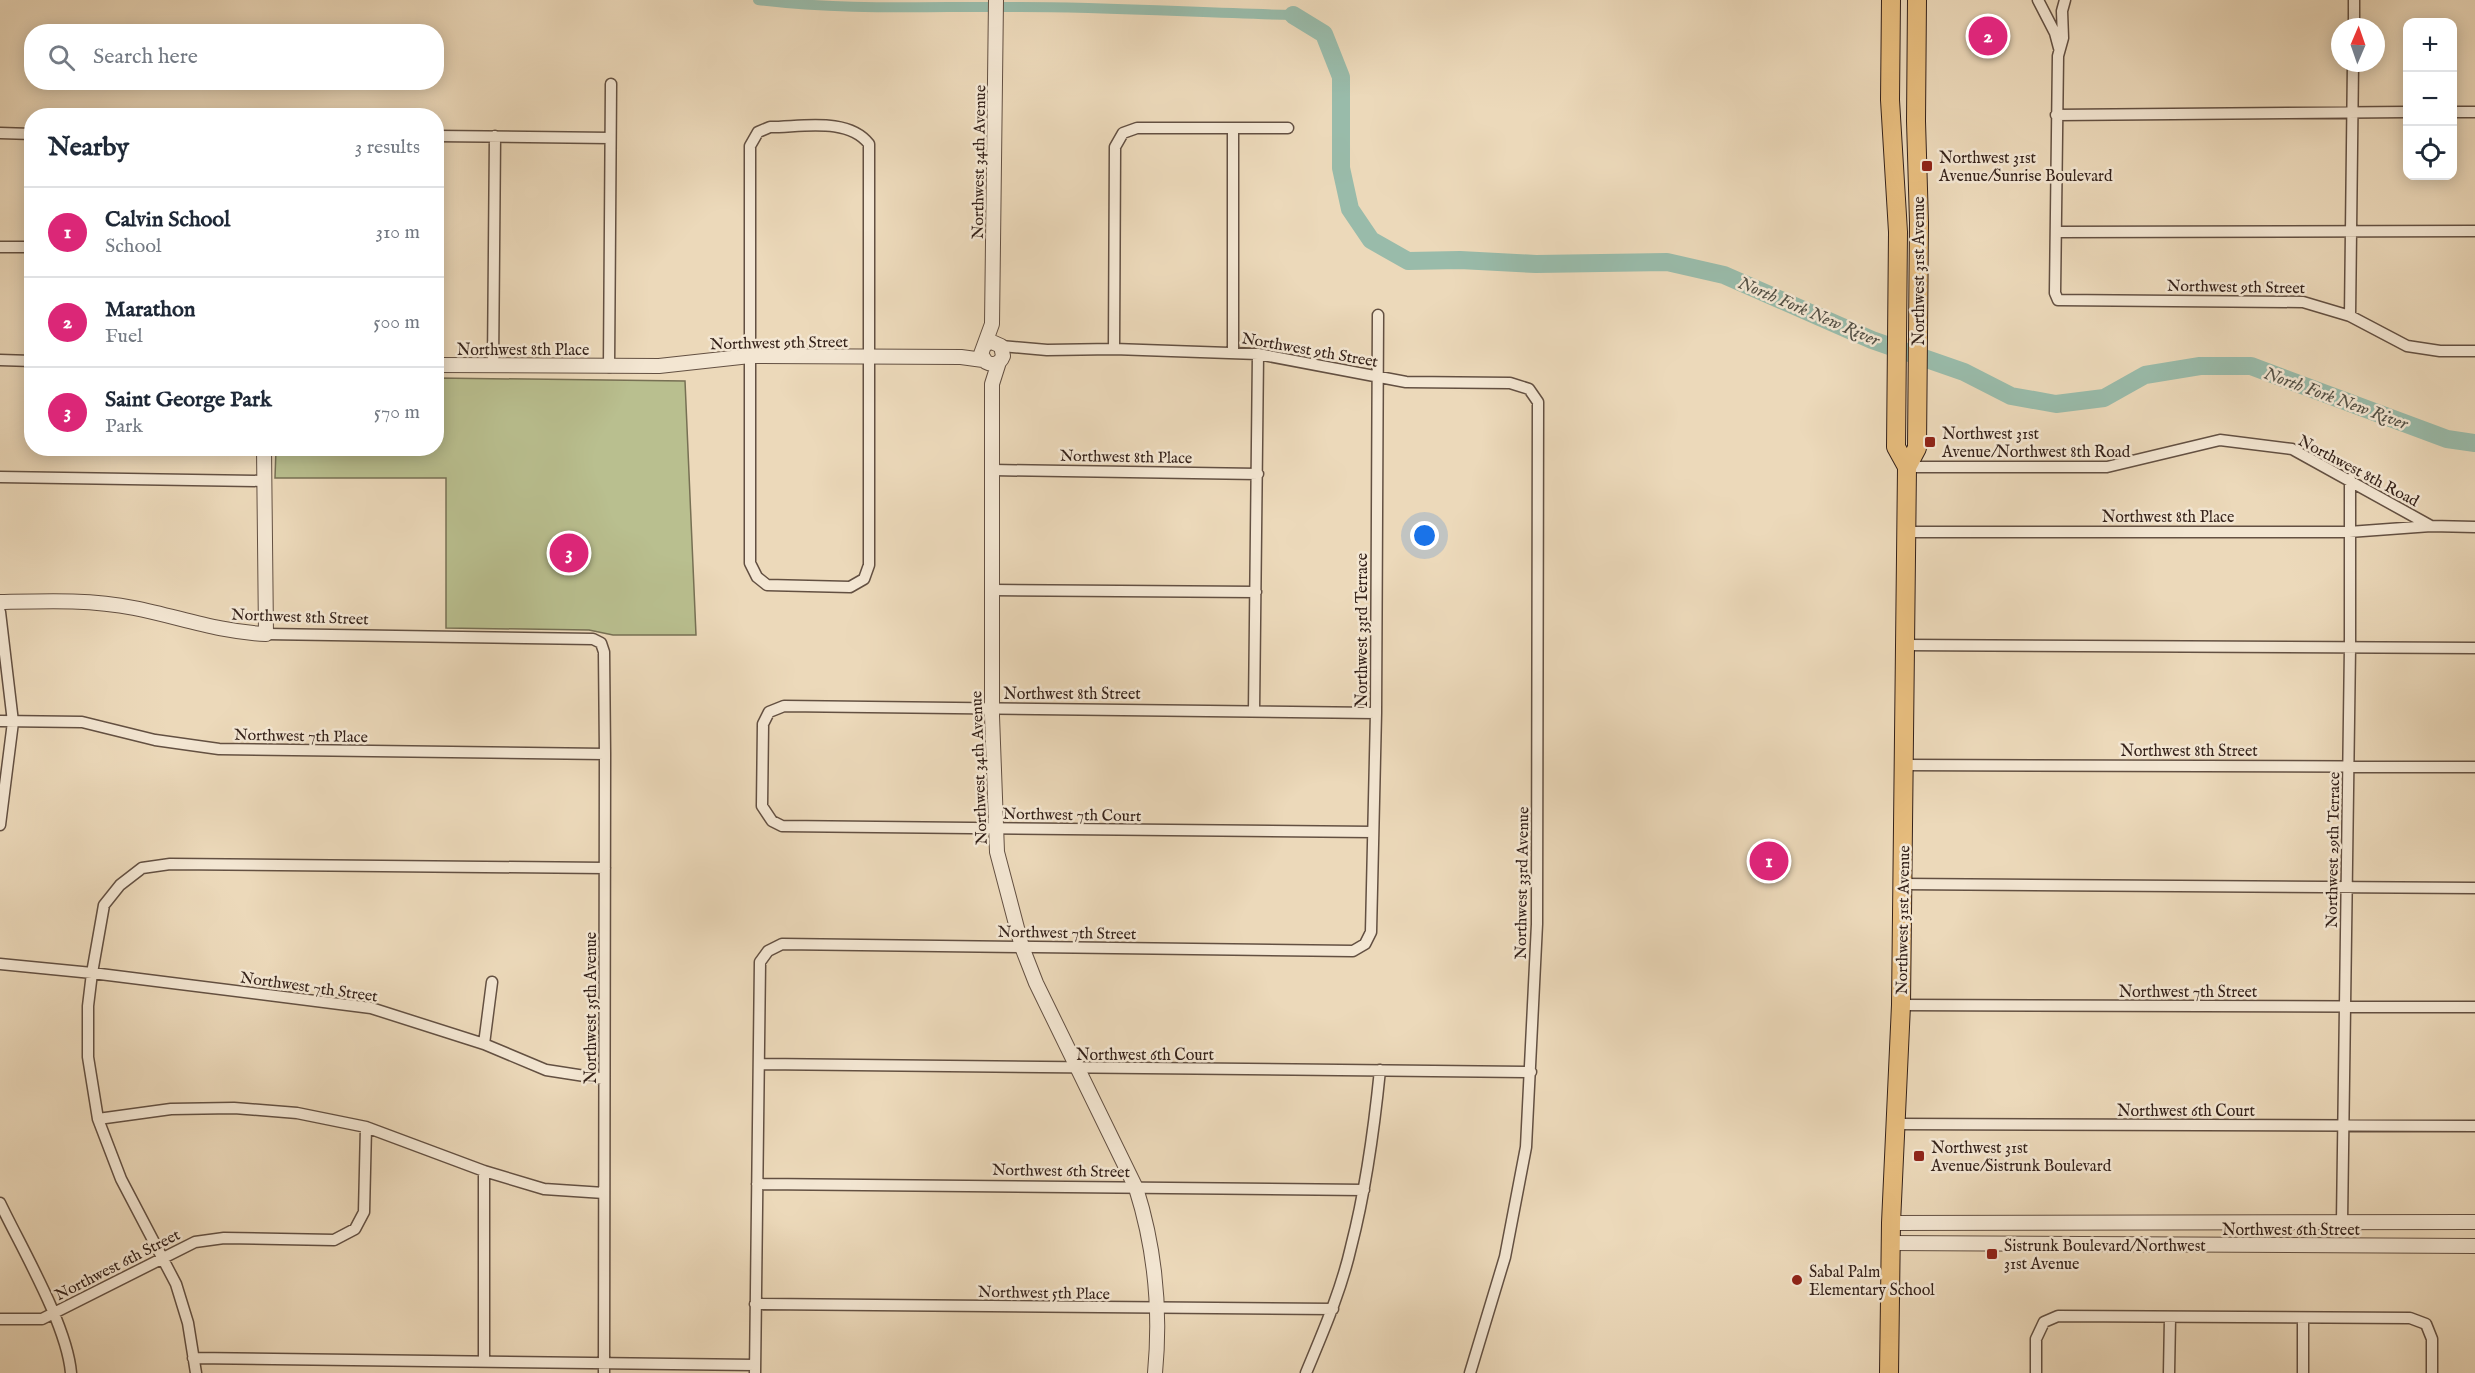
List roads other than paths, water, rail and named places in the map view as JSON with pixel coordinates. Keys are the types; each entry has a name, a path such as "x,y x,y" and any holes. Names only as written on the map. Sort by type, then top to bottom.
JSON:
{"main road":[{"name":"Northwest 31st Avenue","path":"1891,0 1890,100 1898,232 1896,447 1907,467"},
{"name":"Northwest 31st Avenue","path":"1889,1373 1890,1243 1901,1005 1905,532 1907,467 1917,447 1919,263 1916,121 1917,0"},
{"path":"1898,232 1904,246 1919,263"}],"street":[{"name":"Northwest 34th Avenue","path":"996,0 992,324 994,828 997,852 1022,947 1077,1068 1136,1188 1151,1248 1157,1308 1155,1373"},
{"path":"2038,0 2055,33 2060,51"},
{"path":"2065,0 2062,11 2063,38 2056,114 2056,232 2475,231"},
{"path":"2354,0 2354,18"},
{"path":"2350,316 2353,72"},
{"path":"609,367 611,84"},
{"path":"2056,114 2403,112"},
{"path":"2457,112 2475,112"},
{"path":"770,127 847,127 861,133 869,144 870,357 869,566 864,579 850,587 767,585 757,578 750,563 750,146 758,132 770,127"},
{"path":"1114,349 1116,147 1123,133 1137,128 1288,128"},
{"path":"1233,128 1233,352"},
{"path":"0,134 24,134"},
{"path":"444,136 610,138"},
{"path":"493,366 495,136"},
{"name":"Northwest 9th Street","path":"2056,232 2055,293 2058,300 2303,302 2350,316 2407,346 2440,351 2475,351"},
{"path":"0,247 24,247"},
{"name":"Northwest 33rd Terrace","path":"1365,944 1371,932 1376,713 1378,315"},
{"name":"Northwest 9th Street","path":"609,367 659,366 750,356 975,357 992,353 1018,354 1047,350 1114,349 1258,354 1406,382 1510,383 1529,389"},
{"path":"1254,711 1258,354"},
{"path":"0,360 24,361"},
{"name":"Northwest 8th Place","path":"444,365 609,367"},
{"name":"Northwest 33rd Avenue","path":"1470,1373 1505,1257 1526,1147 1537,924 1538,402 1529,389"},
{"name":"Northwest 8th Road","path":"1907,467 2107,467 2220,440 2292,449 2350,479 2431,526 2475,527"},
{"path":"264,456 266,634"},
{"name":"Northwest 8th Place","path":"993,470 1258,474"},
{"path":"0,477 264,481"},
{"name":"Northwest 29th Terrace","path":"2342,1222 2349,766 2350,479"},
{"name":"Northwest 8th Place","path":"1905,532 2349,532 2431,526"},
{"path":"993,590 1256,592"},
{"name":"Northwest 8th Street","path":"0,602 92,603 134,608 232,633 593,639 601,643"},
{"path":"0,612 13,722 9,771 0,825"},
{"name":"Northwest 35th Avenue","path":"601,643 604,652 605,754 604,1367"},
{"path":"1905,645 2475,648"},
{"name":"Northwest 8th Street","path":"772,821 762,806 764,724 769,712 784,706 1376,713"},
{"name":"Northwest 7th Place","path":"0,722 82,722 155,740 219,749 605,754"},
{"name":"Northwest 8th Street","path":"1904,765 2475,767"},
{"name":"Northwest 7th Court","path":"772,821 782,825 1373,832"},
{"path":"196,1373 188,1323 176,1284 121,1179 98,1119 88,1057 88,1006 104,905 120,885 142,868 170,864 605,868"},
{"path":"1902,884 2475,888"},
{"name":"Northwest 7th Street","path":"759,1064 760,962 768,951 782,944 1353,951 1365,944"},
{"name":"Northwest 7th Street","path":"0,964 92,973 371,1008 484,1044 546,1070 604,1079"},
{"path":"484,1044 492,982"},
{"name":"Northwest 7th Street","path":"1901,1005 2475,1007"},
{"path":"193,1358 484,1361 604,1367 755,1369 759,1064"},
{"name":"Northwest 6th Court","path":"759,1064 1530,1072"},
{"path":"1306,1373 1333,1309 1351,1248 1364,1190 1380,1070"},
{"path":"98,1119 171,1109 234,1108 297,1113 366,1127 484,1171 544,1189 604,1193"},
{"name":"Northwest 6th Court","path":"1896,1124 2475,1126"},
{"name":"Northwest 6th Street","path":"0,1319 42,1319 53,1315 195,1242 224,1238 334,1240 355,1229 364,1212 366,1127"},
{"path":"484,1171 484,1361"},
{"name":"Northwest 6th Street","path":"757,1184 1364,1190"},
{"path":"0,1203 53,1315 69,1354 71,1373"},
{"name":"Northwest 6th Street","path":"1891,1223 2475,1222"},
{"name":"Northwest 6th Street","path":"1890,1243 2475,1246"},
{"name":"Northwest 5th Place","path":"755,1304 1333,1309"},
{"path":"2036,1373 2036,1339 2044,1322 2058,1316 2410,1318 2426,1324 2432,1339 2432,1373"},
{"path":"2169,1373 2170,1318"},
{"path":"2303,1319 2303,1373"}],"waterway":[{"path":"758,0 856,7 1054,7 1293,15"},
{"name":"North Fork New River","path":"1293,15 1324,34 1341,77 1341,168 1350,209 1371,240 1408,261 1460,260 1536,264 1667,262 1724,275 1872,340 1964,372 2011,396 2056,404 2104,398 2145,375 2200,366 2251,366 2447,439 2475,443"}],"place":[{"name":"Marathon","path":"1988,36"},
{"name":"Northwest 31st Avenue/Sunrise Boulevard","path":"1927,166"},
{"name":"Northwest 31st Avenue/Northwest 8th Road","path":"1930,442"},
{"name":"Saint George Park","path":"569,553"},
{"name":"Calvin School","path":"1769,861"},
{"name":"Northwest 31st Avenue/Sistrunk Boulevard","path":"1919,1156"},
{"name":"Sistrunk Boulevard/Northwest 31st Avenue","path":"1992,1254"},
{"name":"Sabal Palm Elementary School","path":"1797,1280"}]}
